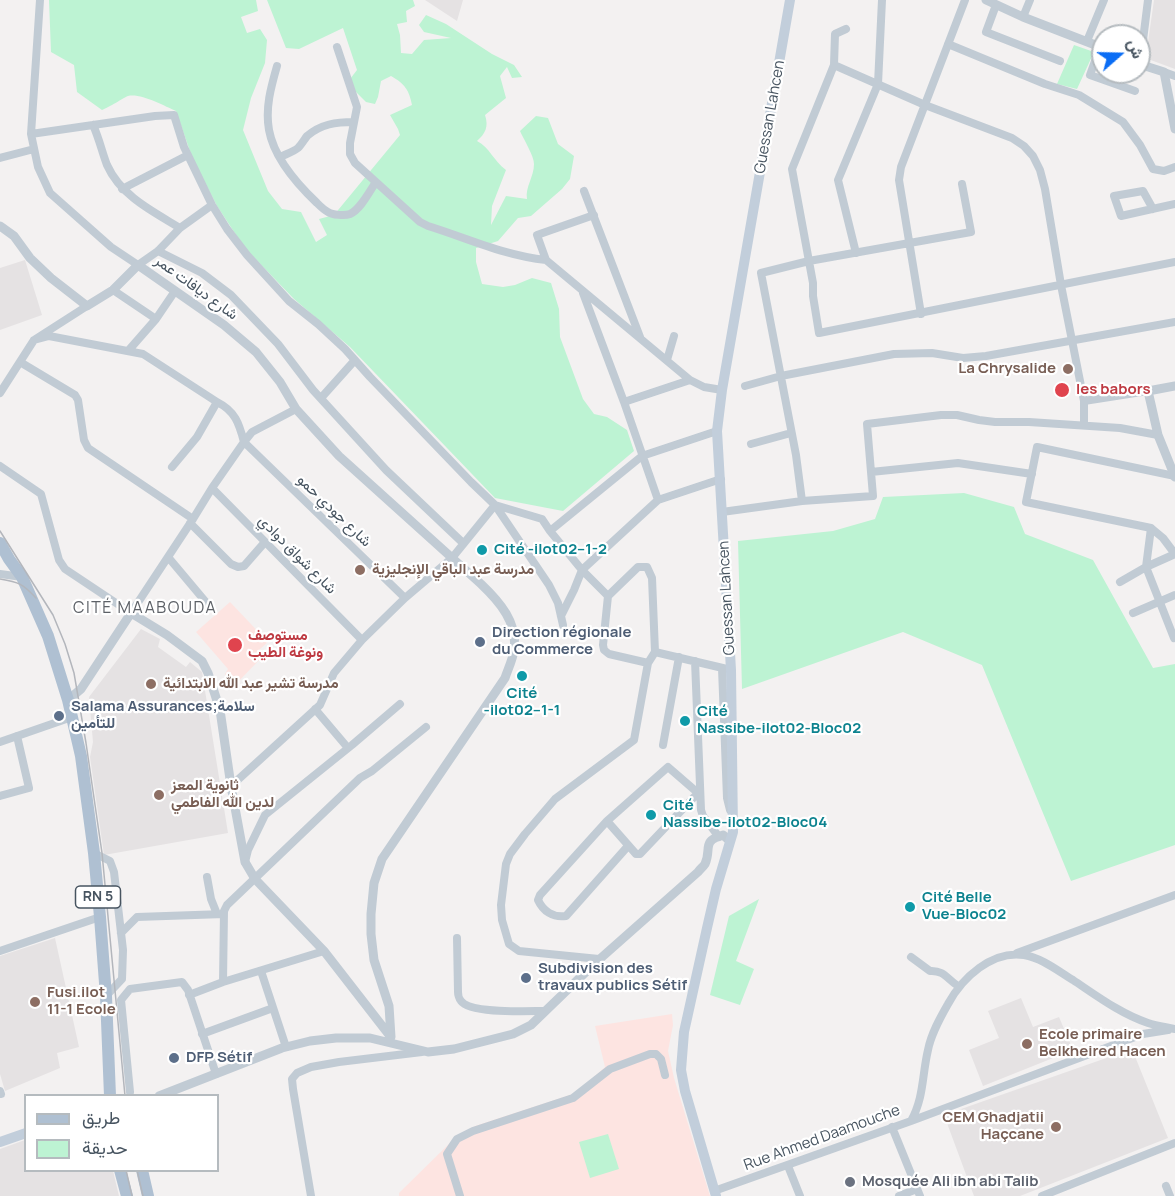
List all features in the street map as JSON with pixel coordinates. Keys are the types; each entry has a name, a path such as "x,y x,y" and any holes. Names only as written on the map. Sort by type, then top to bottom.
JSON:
{"main road":[{"name":"Guessan Lahcen","path":"715,1194 681,1070 684,1032 707,928 733,832 721,479 717,431 722,390 790,0"},
{"name":"RN 5","path":"0,543 22,577 48,636 68,700 81,756 100,917 110,1094"},
{"path":"0,1142 24,1134"},
{"path":"121,1172 127,1196"},
{"path":"142,1172 148,1196"}],"street":[{"name":"شارع ديافات عمر","path":"40,0 31,134 38,167 50,193 111,247 224,325 256,352 280,381 296,409 339,456 496,598 512,625 514,652 505,678 382,860 374,883 371,934 374,960 388,1006 391,1037"},
{"path":"856,253 838,180 878,84 882,0"},
{"path":"921,314 899,180 901,167 966,0"},
{"path":"986,0 1023,17 1091,42"},
{"path":"1023,17 1030,0"},
{"path":"1088,41 1104,0"},
{"path":"1145,24 1148,0"},
{"path":"996,5 986,32 1060,61"},
{"path":"846,29 836,34 834,65 792,170 809,261 819,333 1175,262"},
{"path":"948,44 1079,96 1123,122 1153,169 1164,171 1175,167"},
{"path":"337,47 357,107 350,143 350,154 355,163 420,222 509,254 546,260"},
{"path":"834,65 925,105 1012,138 1033,156 1045,189 1084,401 1084,425"},
{"path":"277,66 269,91 269,131 280,157 293,177 329,213 347,215 358,208 376,182"},
{"path":"1151,68 1175,76"},
{"path":"1164,72 1175,129"},
{"path":"1115,84 1135,91"},
{"path":"31,134 174,115 188,155 212,205 227,229 247,255 289,301 318,324 355,360 495,505 549,585 558,603 563,625"},
{"path":"280,157 292,152 307,137 326,125 354,122"},
{"path":"93,125 108,166 122,189 140,204 180,228"},
{"path":"0,158 34,149"},
{"path":"122,189 188,155"},
{"path":"802,501 796,455 761,273 809,261 971,232 962,184"},
{"path":"584,191 641,339"},
{"path":"1153,209 1143,191 1114,196 1121,216 1153,209 1175,204"},
{"path":"0,393 34,340 113,290 138,265 158,251 180,228 212,205"},
{"path":"594,215 537,235 546,260 690,380 704,387 722,390"},
{"path":"0,226 14,236 30,258 51,278 87,306"},
{"path":"158,251 202,273 231,295 278,344 301,375 386,470 463,543"},
{"path":"113,290 156,319"},
{"path":"128,351 156,319 176,291"},
{"path":"583,292 658,500"},
{"path":"744,386 781,376 894,354 932,353 963,358 986,356 1175,322"},
{"path":"34,340 49,336 143,354 228,408 240,426 244,442"},
{"path":"667,360 674,336"},
{"path":"321,398 355,360"},
{"path":"20,362 75,395 78,400 84,440 88,448 192,521 231,564 238,567 244,566 265,542"},
{"path":"624,402 690,380"},
{"path":"1084,401 1175,386"},
{"path":"1148,391 1158,435 1175,477"},
{"path":"172,467 197,437 217,402"},
{"path":"68,700 81,689 244,442 252,432 296,409"},
{"path":"722,512 802,501 873,496 867,424 957,415 995,422 1120,428 1158,435"},
{"path":"550,531 642,456 717,431"},
{"path":"751,444 791,433"},
{"name":"شارع جودي حمو","path":"244,442 405,598"},
{"path":"1120,582 1175,554 1163,538 1151,528 1026,502 1037,447 1175,477"},
{"path":"871,471 958,463 1032,474"},
{"path":"0,466 41,494 59,560 65,569 167,635 202,661 220,710 245,862 255,879 324,951 398,1044"},
{"path":"561,616 582,570 658,500 721,479"},
{"name":"شارع شواق دوادي","path":"212,488 362,640"},
{"path":"495,505 542,519 582,570 608,596"},
{"path":"231,786 320,705 334,673 362,640 405,598 452,558 495,505"},
{"path":"1151,528 1146,567 1174,638"},
{"path":"168,557 210,607"},
{"path":"599,959 519,951 509,944 502,920 501,905 506,864 510,854 555,799 634,740 648,663 655,652 652,578 647,567 638,567 608,596 603,645 604,650 609,654 648,663"},
{"path":"0,574 22,577"},
{"path":"1133,613 1175,595"},
{"path":"655,652 727,669"},
{"path":"663,745 679,657"},
{"path":"695,661 701,810 719,837"},
{"path":"60,674 67,685 81,689"},
{"path":"245,862 265,815 400,704"},
{"path":"315,709 348,748"},
{"path":"0,742 72,717"},
{"path":"220,914 360,778 426,727"},
{"path":"0,796 29,788 17,736"},
{"path":"628,846 566,916 552,915 540,905 538,900 540,896 607,821 668,767 699,794"},
{"path":"607,821 636,854 640,854 699,794"},
{"path":"311,1196 293,1089 292,1079 297,1072 339,1062 454,1049 513,1034 531,1025 599,959 698,872 705,862 708,844 713,838 723,836 730,841"},
{"path":"94,853 110,861 114,872 123,950 122,979 106,996"},
{"path":"207,877 211,899 220,914 223,982"},
{"name":"Rue Ahmed Daamouche","path":"715,1194 911,1121 920,1099 928,1048 948,1004 958,986 983,965 1175,895"},
{"path":"120,933 137,917 220,914"},
{"path":"0,951 100,917"},
{"path":"457,938 458,992 460,1000 466,1005 482,1010 545,1011"},
{"path":"189,995 223,982 324,951"},
{"path":"1013,955 1025,955 1040,960 1140,1020 1175,1029"},
{"path":"911,957 930,971 942,972 958,986"},
{"path":"261,970 286,1047"},
{"path":"130,1092 121,1000 130,989 182,982 189,995 216,1074"},
{"path":"202,1034 273,1008"},
{"path":"911,1121 1143,1034 1175,1029"},
{"path":"162,1094 286,1047 310,1041 370,1038 428,1052"},
{"path":"460,1196 447,1154 457,1139 497,1122 573,1098 610,1069 650,1054 656,1054 661,1059 665,1075"},
{"path":"892,1127 918,1192 899,1196"},
{"path":"1042,1196 1175,1143"},
{"path":"788,1166 800,1196"},
{"path":"1166,1186 1170,1196"}],"shaded area":[{"path":"425,0 463,0 457,21"},
{"path":"1154,0 1175,0 1175,69 1151,60 1151,24"},
{"path":"25,260 42,315 0,330 0,268"},
{"name":"مستوصف ونوغة الطيب","path":"230,602 268,642 260,649 265,654 235,685 225,674 228,669 196,632"},
{"path":"141,629 160,639 158,647 186,667 190,662 202,672 228,833 104,855 90,757 93,742 89,697"},
{"name":"Fusi.ilot 11-1 Ecole","path":"55,938 79,1047 57,1053 60,1068 5,1091 0,1074 0,956"},
{"name":"Ecole primaire Belkheired Hacen","path":"1021,998 1033,1027 1059,1017 1073,1050 983,1086 969,1050 999,1038 988,1011"},
{"path":"672,1014 673,1025 668,1051 710,1196 399,1196 399,1193 457,1136 475,1126 576,1093 605,1067 595,1026"},
{"name":"CEM Ghadjatii Haçcane","path":"1132,1049 1168,1138 1020,1196 974,1196 944,1115"},
{"path":"24,1140 24,1172 113,1172 119,1196 0,1196 0,1149"}],"green space":[{"path":"49,0 256,0 258,11 241,17 247,33 260,29 267,40 265,63 251,98 243,130 268,191 282,209 301,212 316,242 327,235 319,219 334,215 400,135 390,115 412,105 406,88 391,76 381,81 375,104 366,102 347,83 357,70 343,28 299,49 286,48 267,0 413,0 415,6 406,11 407,22 397,24 401,53 412,54 424,40 451,38 424,32 419,25 426,15 446,24 492,54 514,65 522,77 512,78 507,67 500,76 506,98 485,115 487,123 485,130 477,141 506,170 492,206 491,225 506,196 527,199 534,161 520,131 536,116 548,118 558,144 574,156 570,179 562,189 531,216 518,218 498,241 476,248 476,262 482,284 503,287 532,278 551,283 559,309 560,337 583,399 594,414 607,417 627,430 634,451 563,511 495,498 350,347 294,299 244,247 217,206 192,157 176,111 139,96 128,96 102,110 77,92 74,65 51,52"},
{"path":"1074,45 1091,51 1091,59 1077,89 1057,84"},
{"path":"964,493 1014,507 1025,534 1093,560 1153,668 1175,664 1175,845 1071,881 982,665 903,632 742,689 738,541 833,531 875,519 883,497"},
{"path":"759,899 736,961 754,969 740,1005 710,995 729,916"},
{"path":"608,1134 619,1169 590,1178 579,1142"}],"tram line":[{"path":"0,531 53,615 74,673 102,853 125,1094"},
{"path":"0,579 20,584 36,598"},
{"path":"126,1172 132,1196"},
{"path":"137,1172 143,1196"}],"place":[{"name":"La Chrysalide","path":"1068,369"},
{"name":"les babors","path":"1062,390"},
{"name":"Cité -ilot02--1-2","path":"482,550"},
{"name":"مدرسة عبد الباقي الإنجليزية","path":"360,570"},
{"name":"Direction régionale du Commerce","path":"480,642"},
{"name":"مستوصف ونوغة الطيب","path":"235,645"},
{"name":"Cité -ilot02--1-1","path":"522,676"},
{"name":"مدرسة تشير عبد الله الابتدائية","path":"151,684"},
{"name":"Salama Assurances;سلامة للتأمين","path":"59,716"},
{"name":"Cité Nassibe-ilot02-Bloc02","path":"685,721"},
{"name":"ثانوية المعز لدين الله الفاطمي","path":"159,795"},
{"name":"Cité Nassibe-ilot02-Bloc04","path":"651,815"},
{"name":"Cité Belle Vue-Bloc02","path":"910,907"},
{"name":"Subdivision des travaux publics Sétif","path":"526,978"},
{"name":"Fusi.ilot 11-1 Ecole","path":"35,1002"},
{"name":"Ecole primaire Belkheired Hacen","path":"1027,1044"},
{"name":"DFP Sétif","path":"174,1058"},
{"name":"CEM Ghadjatii Haçcane","path":"1056,1127"},
{"name":"Mosquée Ali ibn abi Talib","path":"850,1182"}],"district":[{"name":"CITÉ MAABOUDA","path":"145,609"}]}
